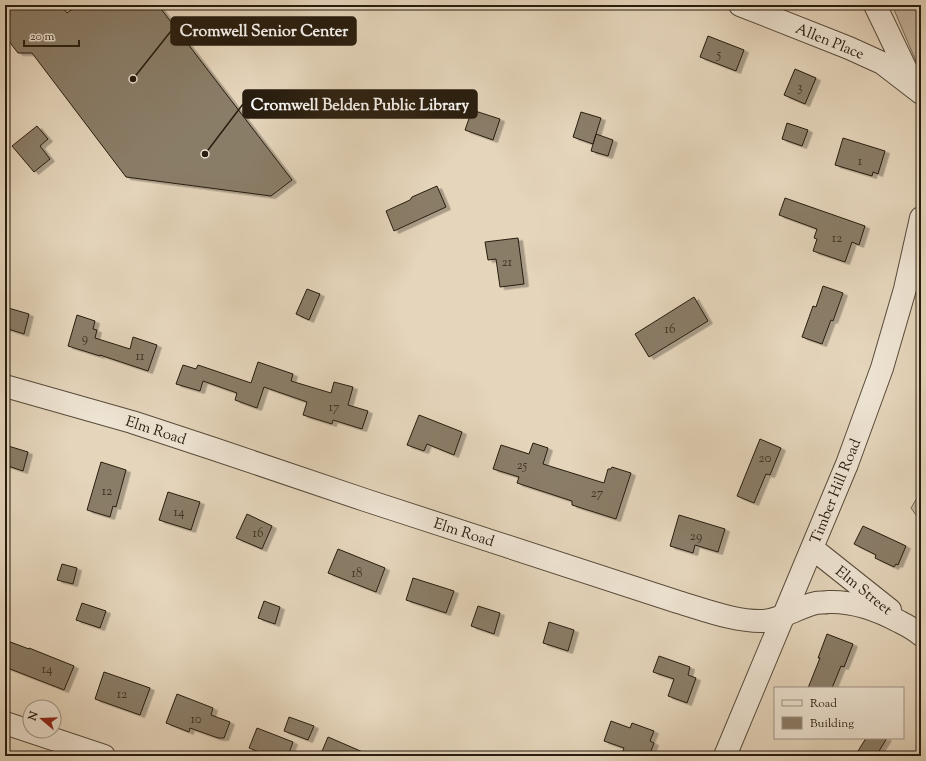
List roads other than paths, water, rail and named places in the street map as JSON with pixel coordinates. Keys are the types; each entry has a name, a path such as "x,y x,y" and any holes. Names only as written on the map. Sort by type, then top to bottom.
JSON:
{"street":[{"name":"Allen Place","path":"740,5 849,48 882,63 918,90"},
{"path":"875,5 918,90 921,108"},
{"name":"Timber Hill Road","path":"725,756 848,464 882,368 905,289 921,218"},
{"name":"Elm Road","path":"5,386 132,422 365,500 678,602 727,616 747,621 765,621 784,616 816,603 835,602 871,608 887,615 918,633"},
{"name":"Elm Street","path":"812,548 918,633"},
{"path":"5,723 104,756"}],"place":[{"name":"Cromwell Senior Center","path":"133,79"},
{"name":"Cromwell Belden Public Library","path":"205,154"}]}
